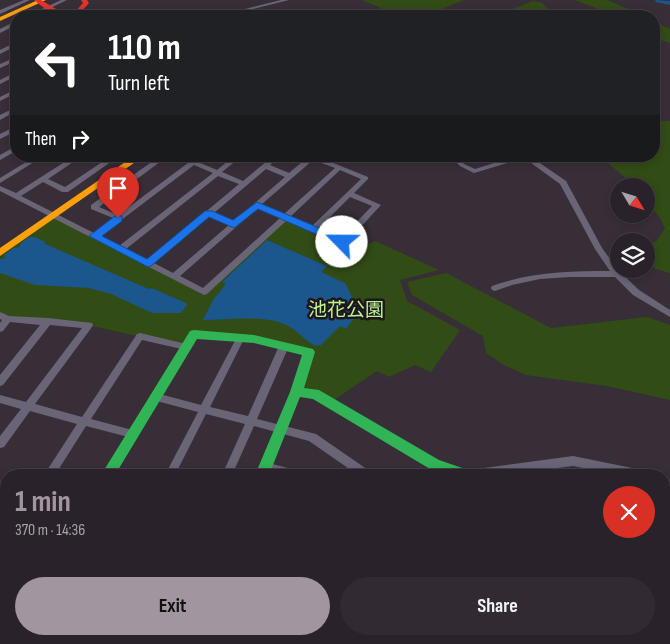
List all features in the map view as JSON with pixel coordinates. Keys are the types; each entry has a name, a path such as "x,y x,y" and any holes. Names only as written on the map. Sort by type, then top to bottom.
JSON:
{"main road":[{"path":"36,0 54,9"},
{"path":"19,10 43,0"},
{"path":"78,10 86,3 84,0"},
{"path":"0,253 131,162"},
{"path":"112,469 194,334 254,339 310,352 265,469"},
{"path":"296,392 315,394 331,402 435,465 448,469"}],"street":[{"path":"0,12 28,0"},
{"path":"42,10 65,0"},
{"path":"259,0 266,6"},
{"path":"249,10 287,0"},
{"path":"0,118 9,113"},
{"path":"0,181 31,162"},
{"path":"16,196 69,162"},
{"path":"42,179 65,190 107,162"},
{"path":"118,218 94,207 157,162"},
{"path":"120,249 232,162"},
{"path":"148,264 270,162"},
{"path":"174,277 306,162"},
{"path":"313,229 366,178 324,162"},
{"path":"459,162 474,171 503,162"},
{"path":"538,162 563,183 610,266"},
{"path":"94,236 194,163 244,184"},
{"path":"265,166 290,176"},
{"path":"0,188 50,218 94,236 204,292 339,168"},
{"path":"257,205 342,242 377,205 349,194"},
{"path":"208,213 234,225"},
{"path":"495,288 515,279 531,276 610,274"},
{"path":"621,278 639,295 670,314"},
{"path":"0,329 4,317 88,325 0,444"},
{"path":"0,382 48,321"},
{"path":"53,469 140,336 186,347"},
{"path":"173,469 240,339"},
{"path":"230,469 284,346"},
{"path":"156,397 312,437 358,469"},
{"path":"0,399 132,434"},
{"path":"521,469 573,461 612,469"}],"green space":[{"path":"362,0 464,0 439,10 383,9"},
{"path":"575,0 607,0 630,10 601,10"},
{"path":"533,1 542,3 547,8 546,10 510,10"},
{"path":"660,24 670,29 670,43 660,40"},
{"path":"660,121 670,121 670,273 655,268 655,242 665,228 655,212 655,178 626,178 606,162 660,162"},
{"name":"池花公園","path":"54,216 204,292 284,217 355,250 375,241 439,270 400,280 407,301 460,330 431,372 415,365 389,377 377,371 331,402 295,390 308,356 284,346 194,334 186,347 88,325 0,315 0,253"},
{"path":"446,273 551,328 647,317 670,325 670,400 607,386 526,375 504,365 486,353 483,336 412,295 407,282"}],"water":[{"path":"29,237 35,237 45,242 45,244 149,289 152,288 187,305 181,313 152,313 111,294 89,288 35,285 0,273 0,259 5,258 4,255 14,248 20,247 20,244"},
{"path":"267,240 327,266 321,272 345,283 359,311 346,329 340,326 321,345 316,346 292,328 279,322 258,319 203,320 213,300 226,284 222,282"}],"waterway":[{"path":"659,0 670,3"}],"traffic: fast":[{"path":"112,469 194,334 254,339 309,352 296,392 264,469"},
{"path":"296,392 315,394 435,465 447,469"}],"traffic: slow":[{"path":"20,10 43,0"},
{"path":"0,19 10,15"},
{"path":"0,253 131,162"}],"traffic: jam":[{"path":"37,0 53,10"},
{"path":"80,10 86,3 84,0"}],"route":[{"path":"118,218 94,236 148,264 208,213 234,225 257,205 342,242"}]}
